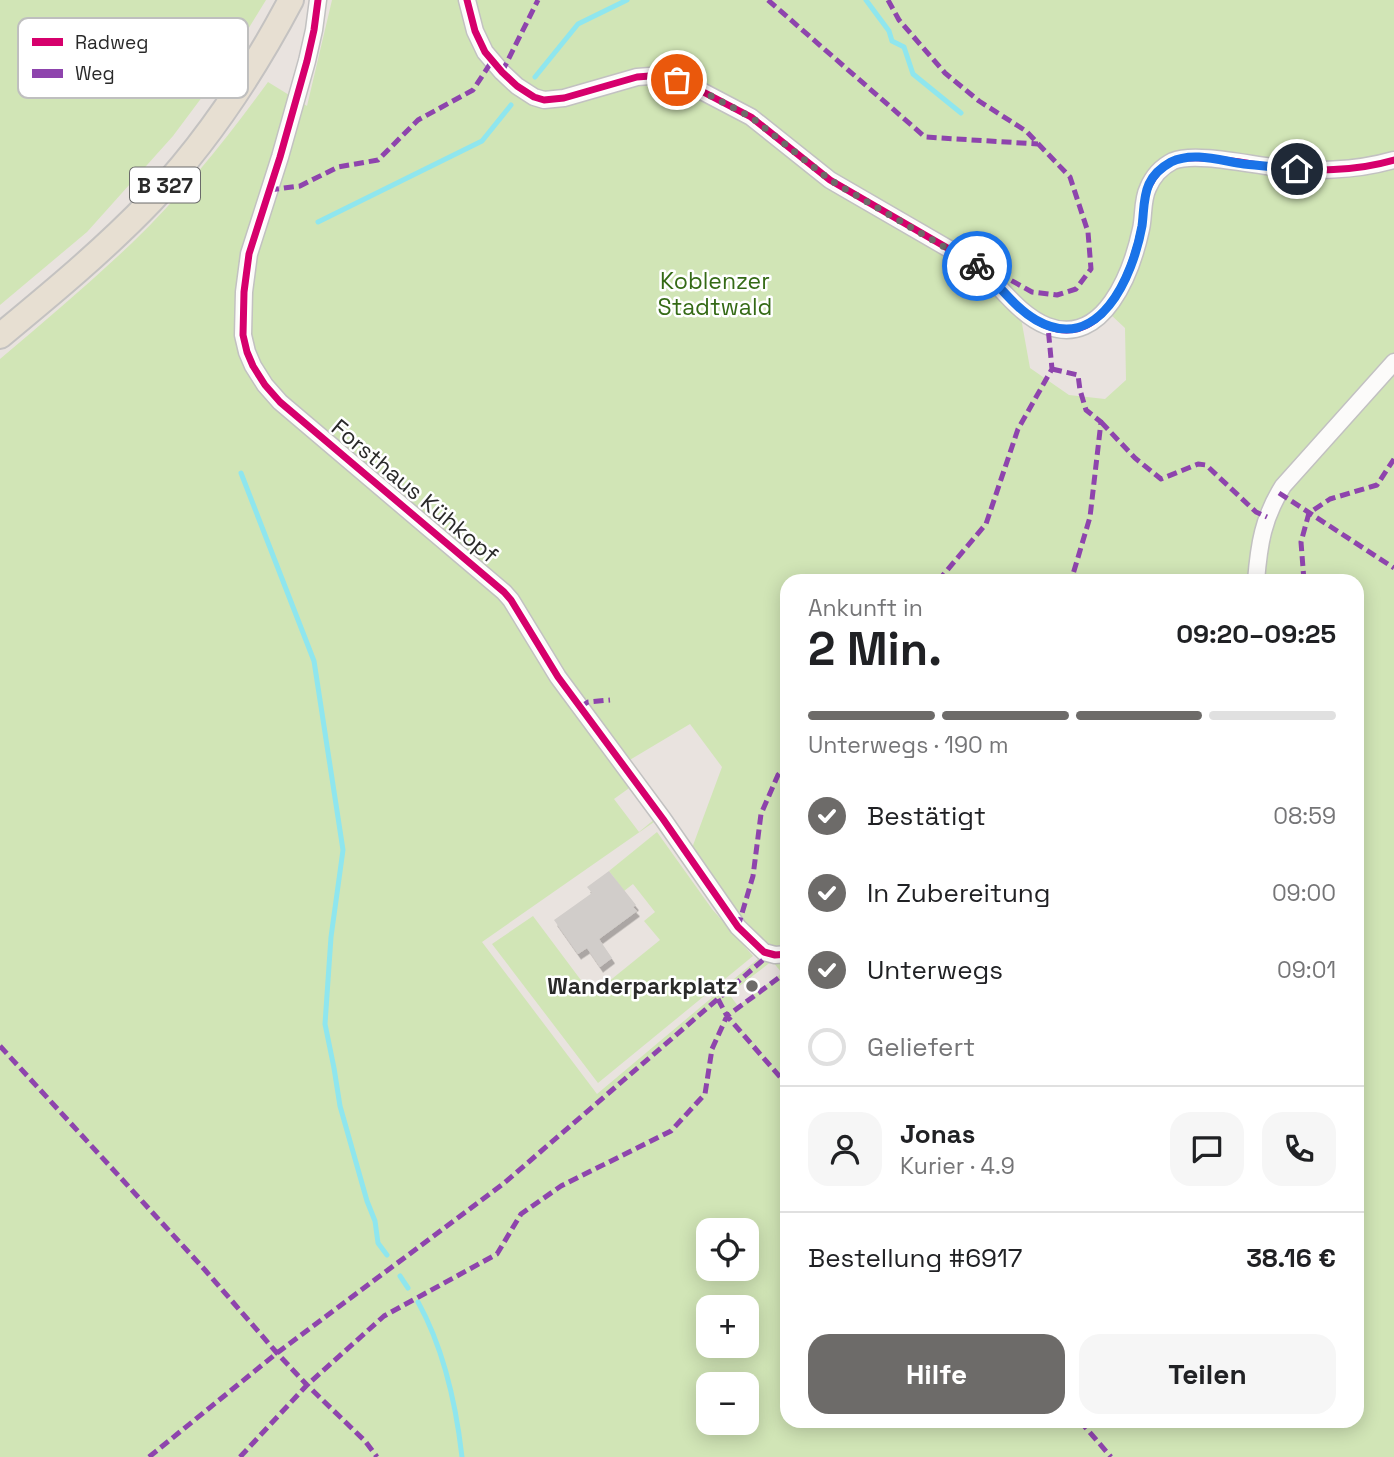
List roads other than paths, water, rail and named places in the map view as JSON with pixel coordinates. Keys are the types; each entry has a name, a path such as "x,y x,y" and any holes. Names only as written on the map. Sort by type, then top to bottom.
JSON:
{"main road":[{"name":"B 327","path":"248,74 291,0"},
{"name":"B 327","path":"0,336 104,247 152,200 187,159 232,98"}],"street":[{"name":"Forsthaus Kühkopf","path":"318,0 307,61 249,254 242,319 243,335 253,366 280,402 504,592 558,677 738,927 759,948 770,954 780,954"},
{"path":"467,0 475,31 485,52 517,86 534,97 544,100 564,98 637,77 677,80 690,85 751,117 830,180 975,264 1021,309 1048,327 1069,330 1084,327 1102,315 1128,274 1136,252 1149,185 1160,170 1171,162 1194,157 1274,167 1338,170 1394,160"},
{"path":"1257,574 1259,545 1265,521 1283,486 1394,362"}],"waterway":[{"path":"535,77 578,24 627,0"},
{"path":"866,0 889,31 892,41 904,47 913,74 961,113"},
{"path":"318,222 482,141 511,105"},
{"path":"241,473 314,661 343,850 331,937 325,1024 340,1106 375,1221 378,1243 387,1255"},
{"path":"400,1276 408,1288"},
{"path":"418,1302 448,1377 462,1457"}],"place":[{"name":"Wanderparkplatz","path":"752,986"}],"park label":[{"name":"Koblenzer Stadtwald","path":"715,294"}]}
